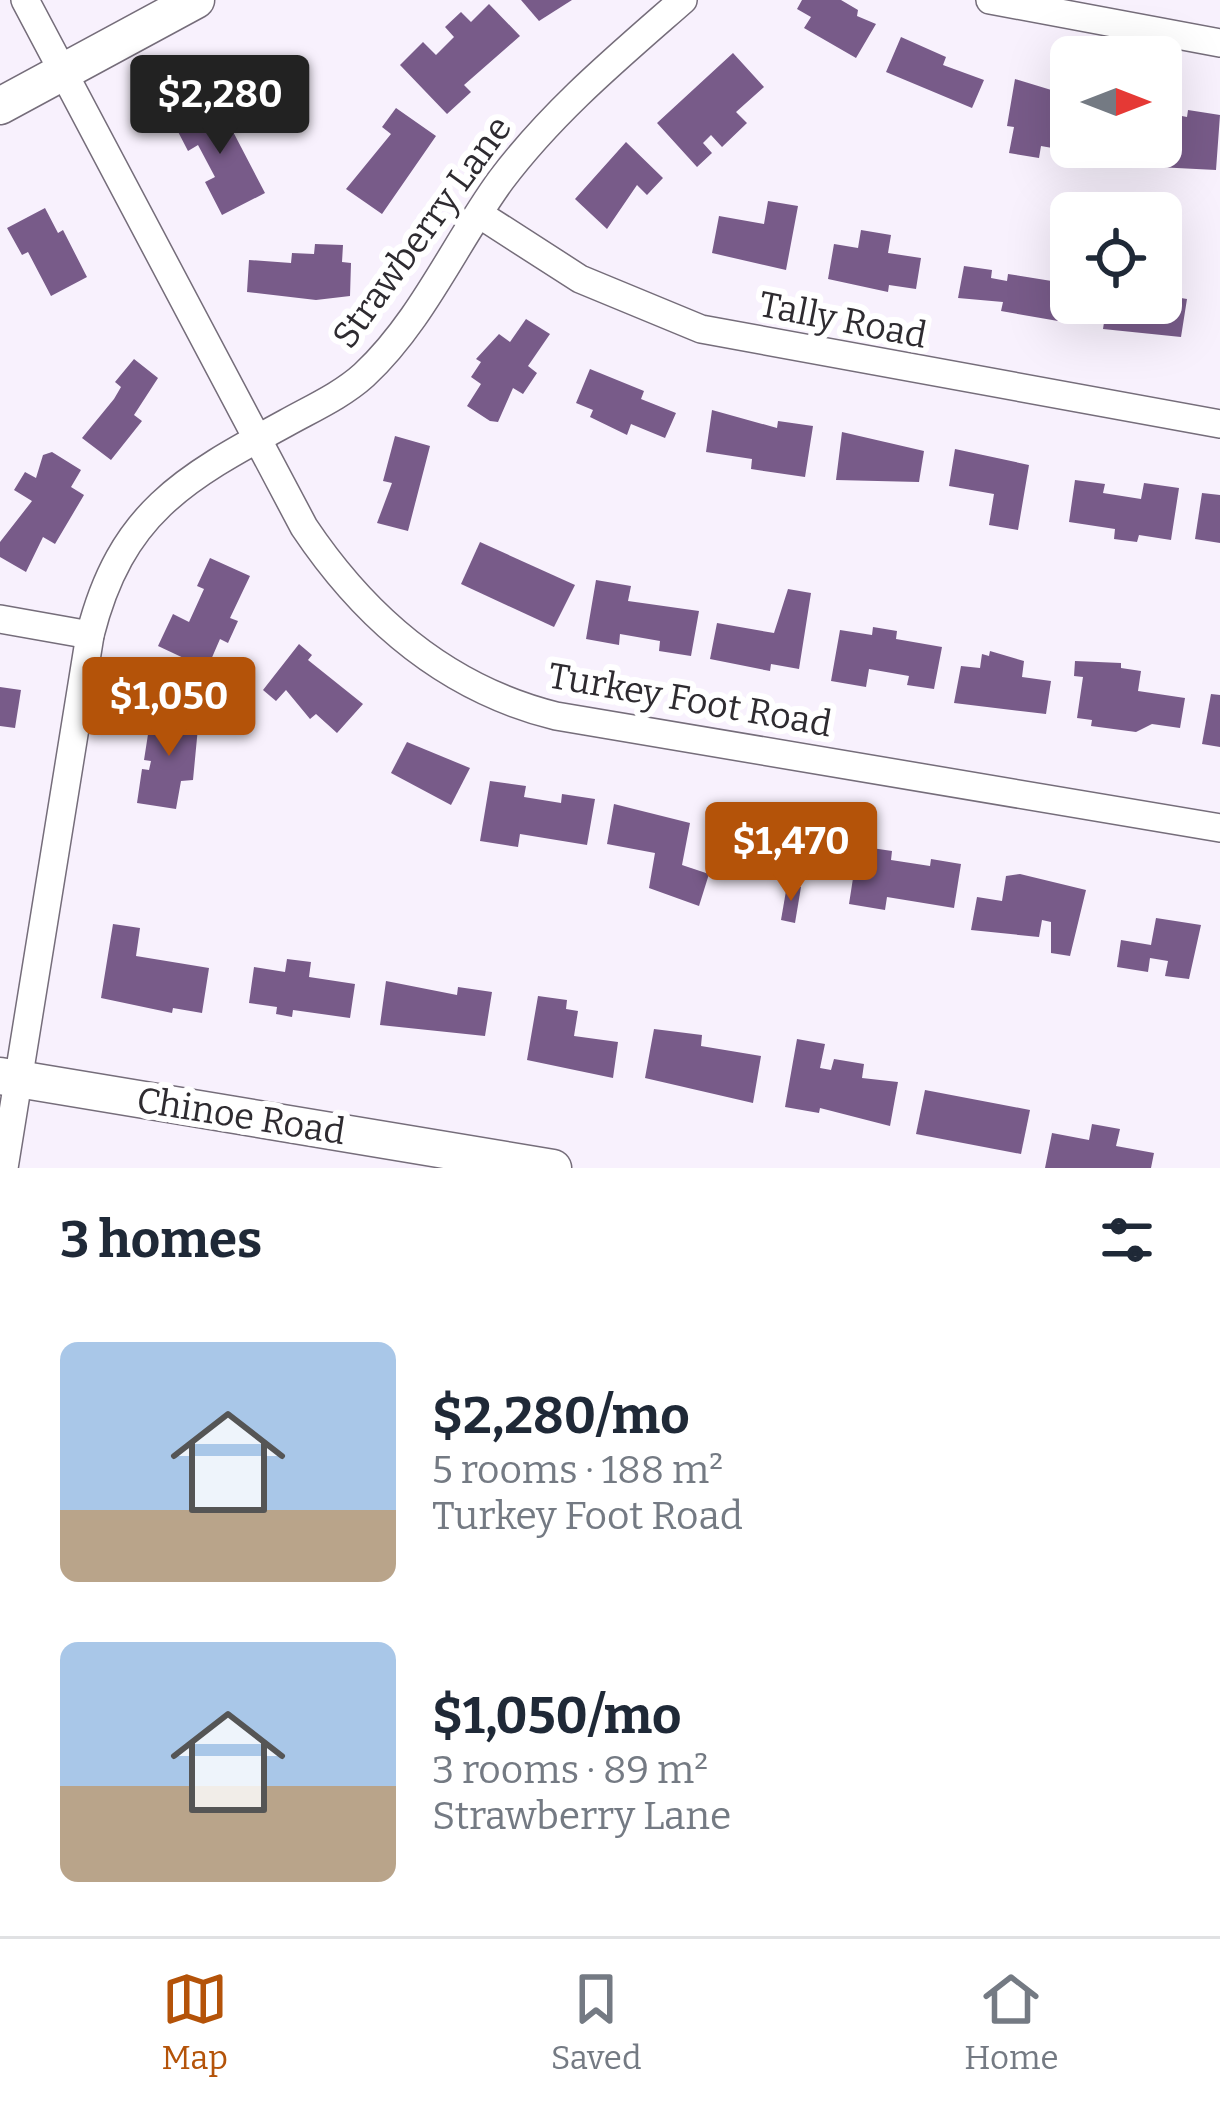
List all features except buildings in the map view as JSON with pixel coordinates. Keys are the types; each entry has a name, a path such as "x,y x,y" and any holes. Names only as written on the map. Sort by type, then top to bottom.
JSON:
{"street":[{"name":"Turkey Foot Road","path":"25,0 304,526 361,603 425,656 528,709 1220,828"},
{"path":"0,106 196,0"},
{"name":"Strawberry Lane","path":"4,1168 10,1077 90,635 118,557 149,511 192,476 362,376 403,328 540,132 682,0"},
{"path":"990,0 1220,44"},
{"name":"Tally Road","path":"479,214 580,279 700,329 1220,424"},
{"path":"0,619 90,635"},
{"name":"Chinoe Road","path":"10,1077 553,1168"}]}
